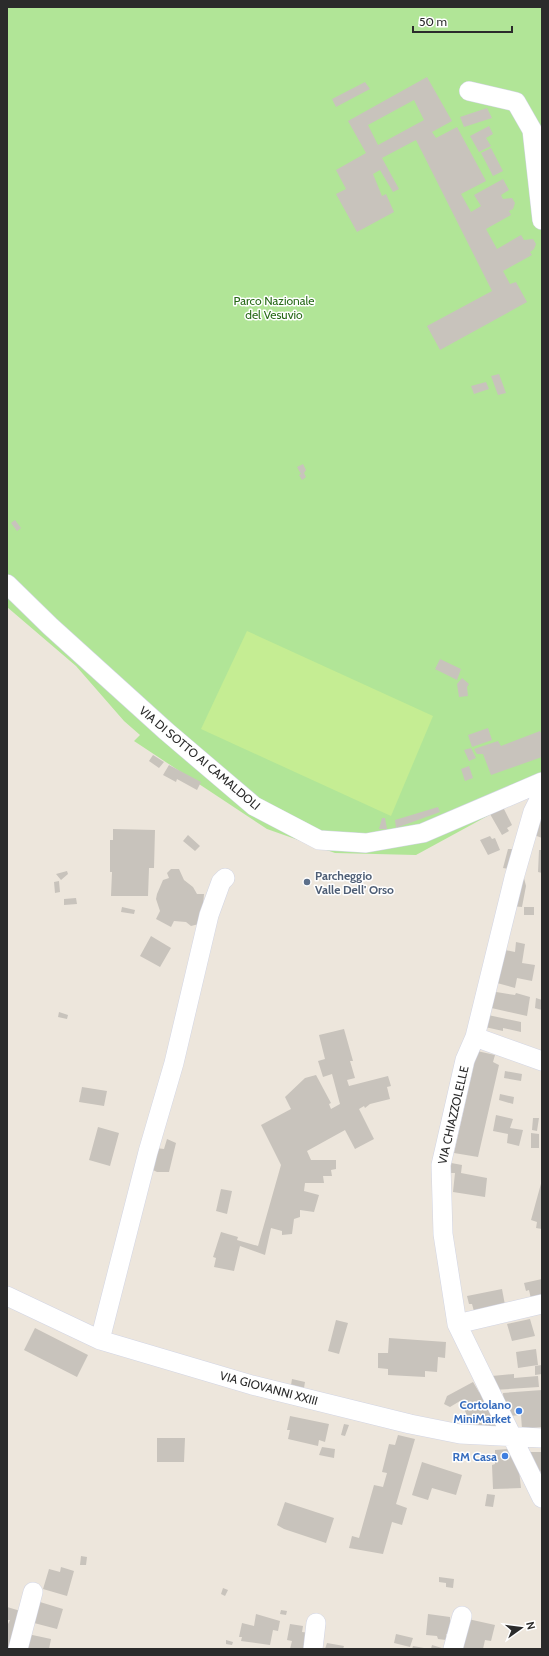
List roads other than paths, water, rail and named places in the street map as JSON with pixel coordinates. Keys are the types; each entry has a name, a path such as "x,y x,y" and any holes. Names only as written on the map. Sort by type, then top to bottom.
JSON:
{"street":[{"path":"469,91 516,102 532,130 542,220"},
{"name":"VIA DI SOTTO AI CAMALDOLI","path":"7,584 50,626 166,731 254,806 319,840 366,843 423,833 542,782"},
{"name":"VIA CHIAZZOLELLE","path":"542,794 533,812 514,878 475,1037 465,1060 441,1165 443,1234 457,1324 542,1498"},
{"path":"100,1340 148,1152 174,1063 209,915 221,882 225,878"},
{"path":"475,1037 542,1061"},
{"name":"VIA GIOVANNI XXIII","path":"7,1296 100,1340 252,1385 410,1424 460,1434 513,1438 542,1438"},
{"path":"457,1324 542,1304"},
{"path":"18,1649 33,1592"},
{"path":"454,1649 462,1616"},
{"path":"313,1649 316,1623"}],"place":[{"name":"Parcheggio Valle Dell' Orso","path":"307,882"},
{"name":"Cortolano MiniMarket","path":"519,1411"},
{"name":"RM Casa","path":"505,1456"}],"park label":[{"name":"Parco Nazionale del Vesuvio","path":"274,307"}]}
